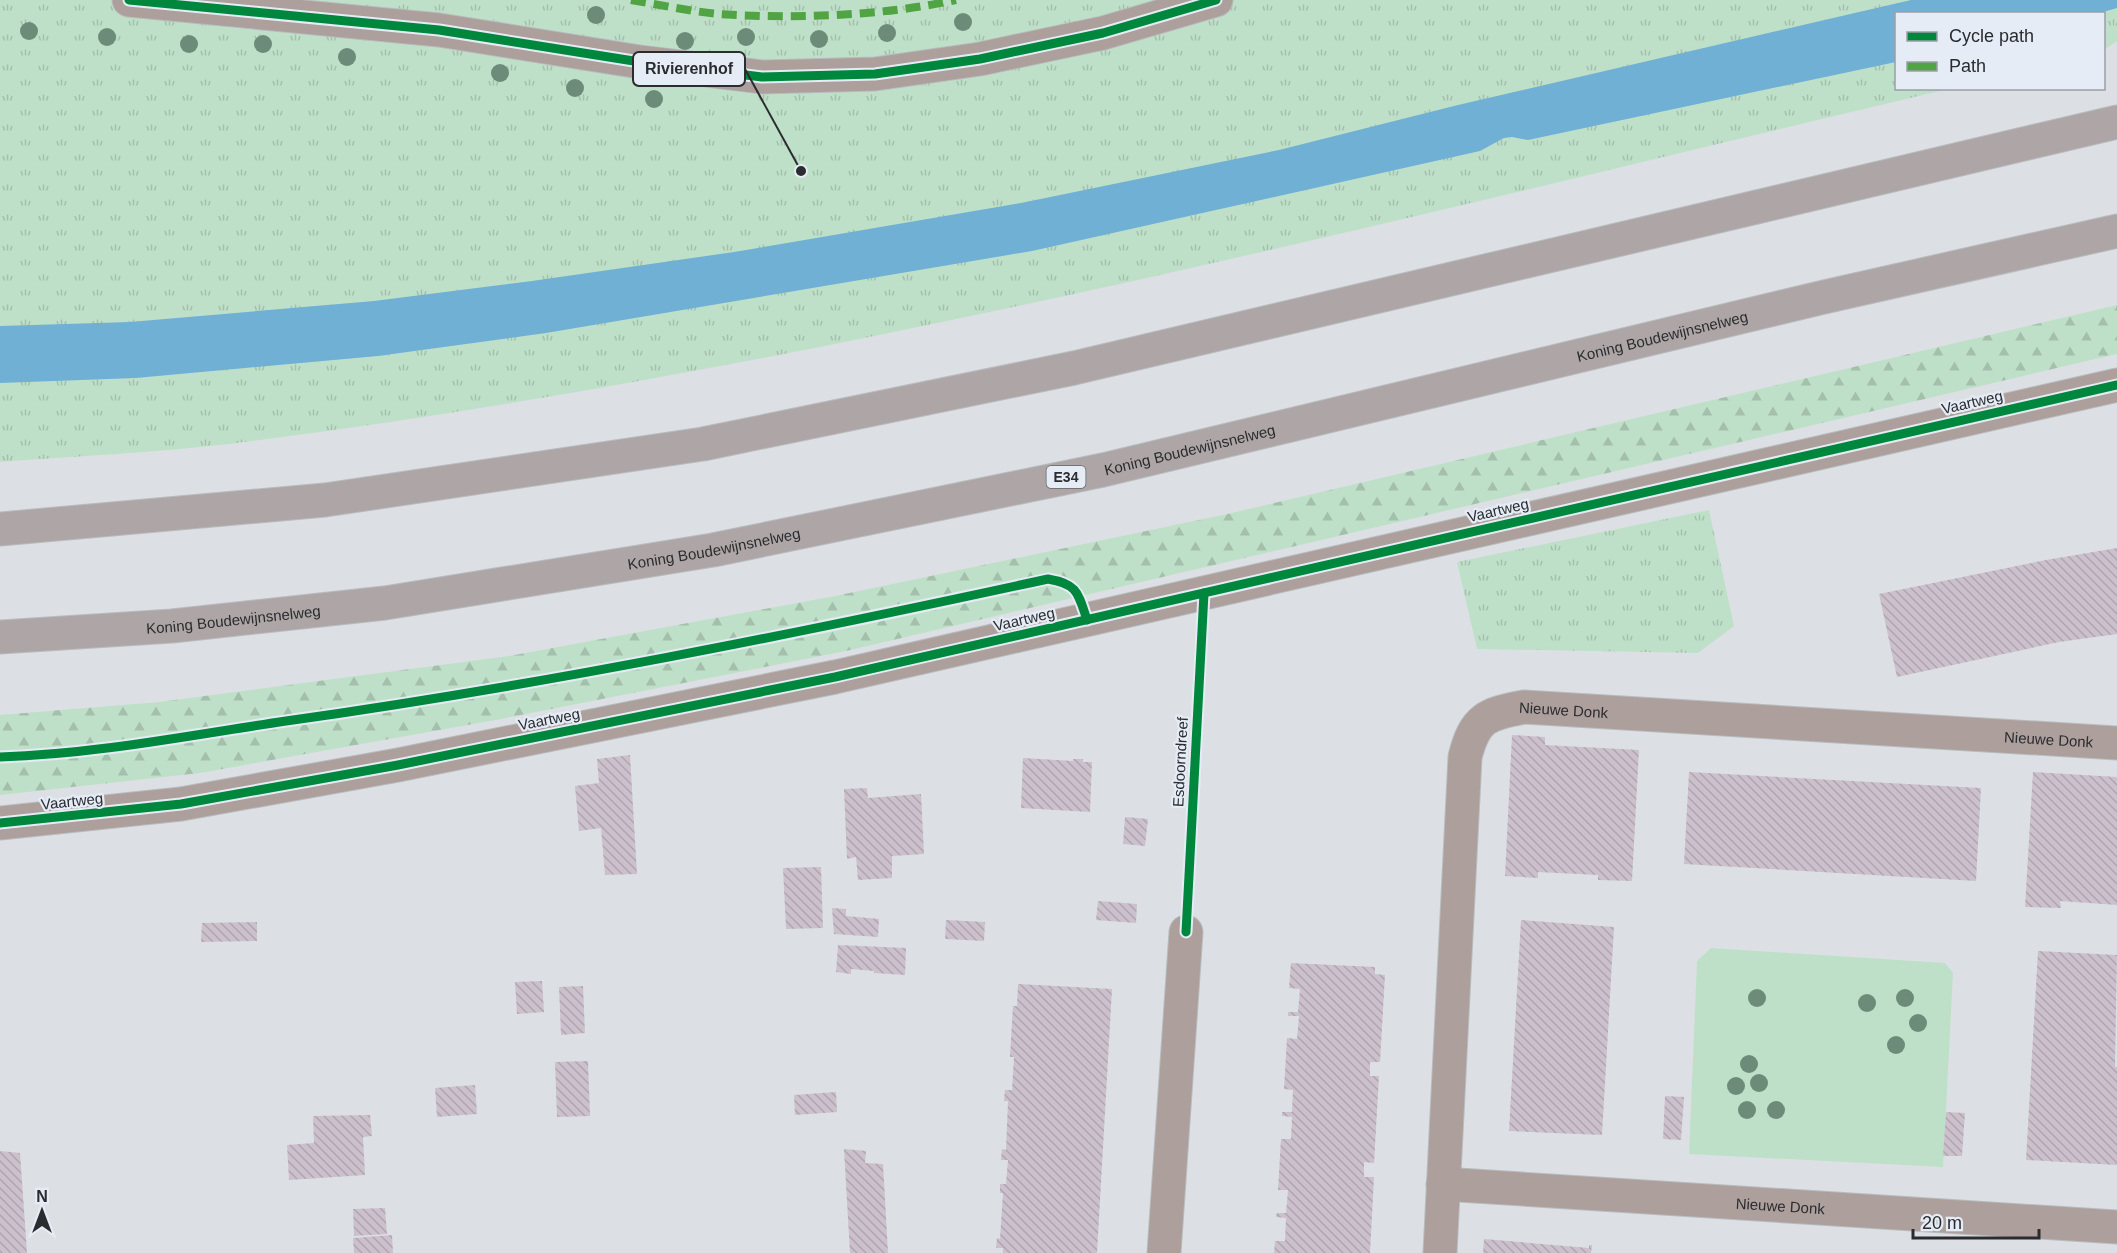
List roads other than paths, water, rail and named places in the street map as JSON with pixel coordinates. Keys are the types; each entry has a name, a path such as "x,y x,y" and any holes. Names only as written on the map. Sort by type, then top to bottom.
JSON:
{"highway":[{"path":"0,529 325,500 703,444 1074,368 2117,122"},
{"name":"Koning Boudewijnsnelweg","path":"0,637 172,626 385,603 713,550 1103,470 1824,297 2117,231"}],"street":[{"path":"129,0 439,30 640,62 762,77 875,74 980,59 1103,33 1216,0"},
{"name":"Vaartweg","path":"0,823 182,804 398,765 824,679 2117,385"},
{"name":"Nieuwe Donk","path":"1440,1253 1465,757 1469,740 1480,721 1500,711 1524,707 2117,743"},
{"path":"1164,1253 1186,932"},
{"name":"Nieuwe Donk","path":"1443,1184 2117,1227"}],"water":[{"path":"1911,0 2117,0 2117,8 2103,12 1895,12 1895,62 1528,140 1504,138 1480,151 1032,251 546,333 378,356 136,378 0,383 0,326 130,322 374,301 734,252 1021,203 1279,150 1458,105"}],"place":[{"name":"Rivierenhof","path":"801,171"}]}
